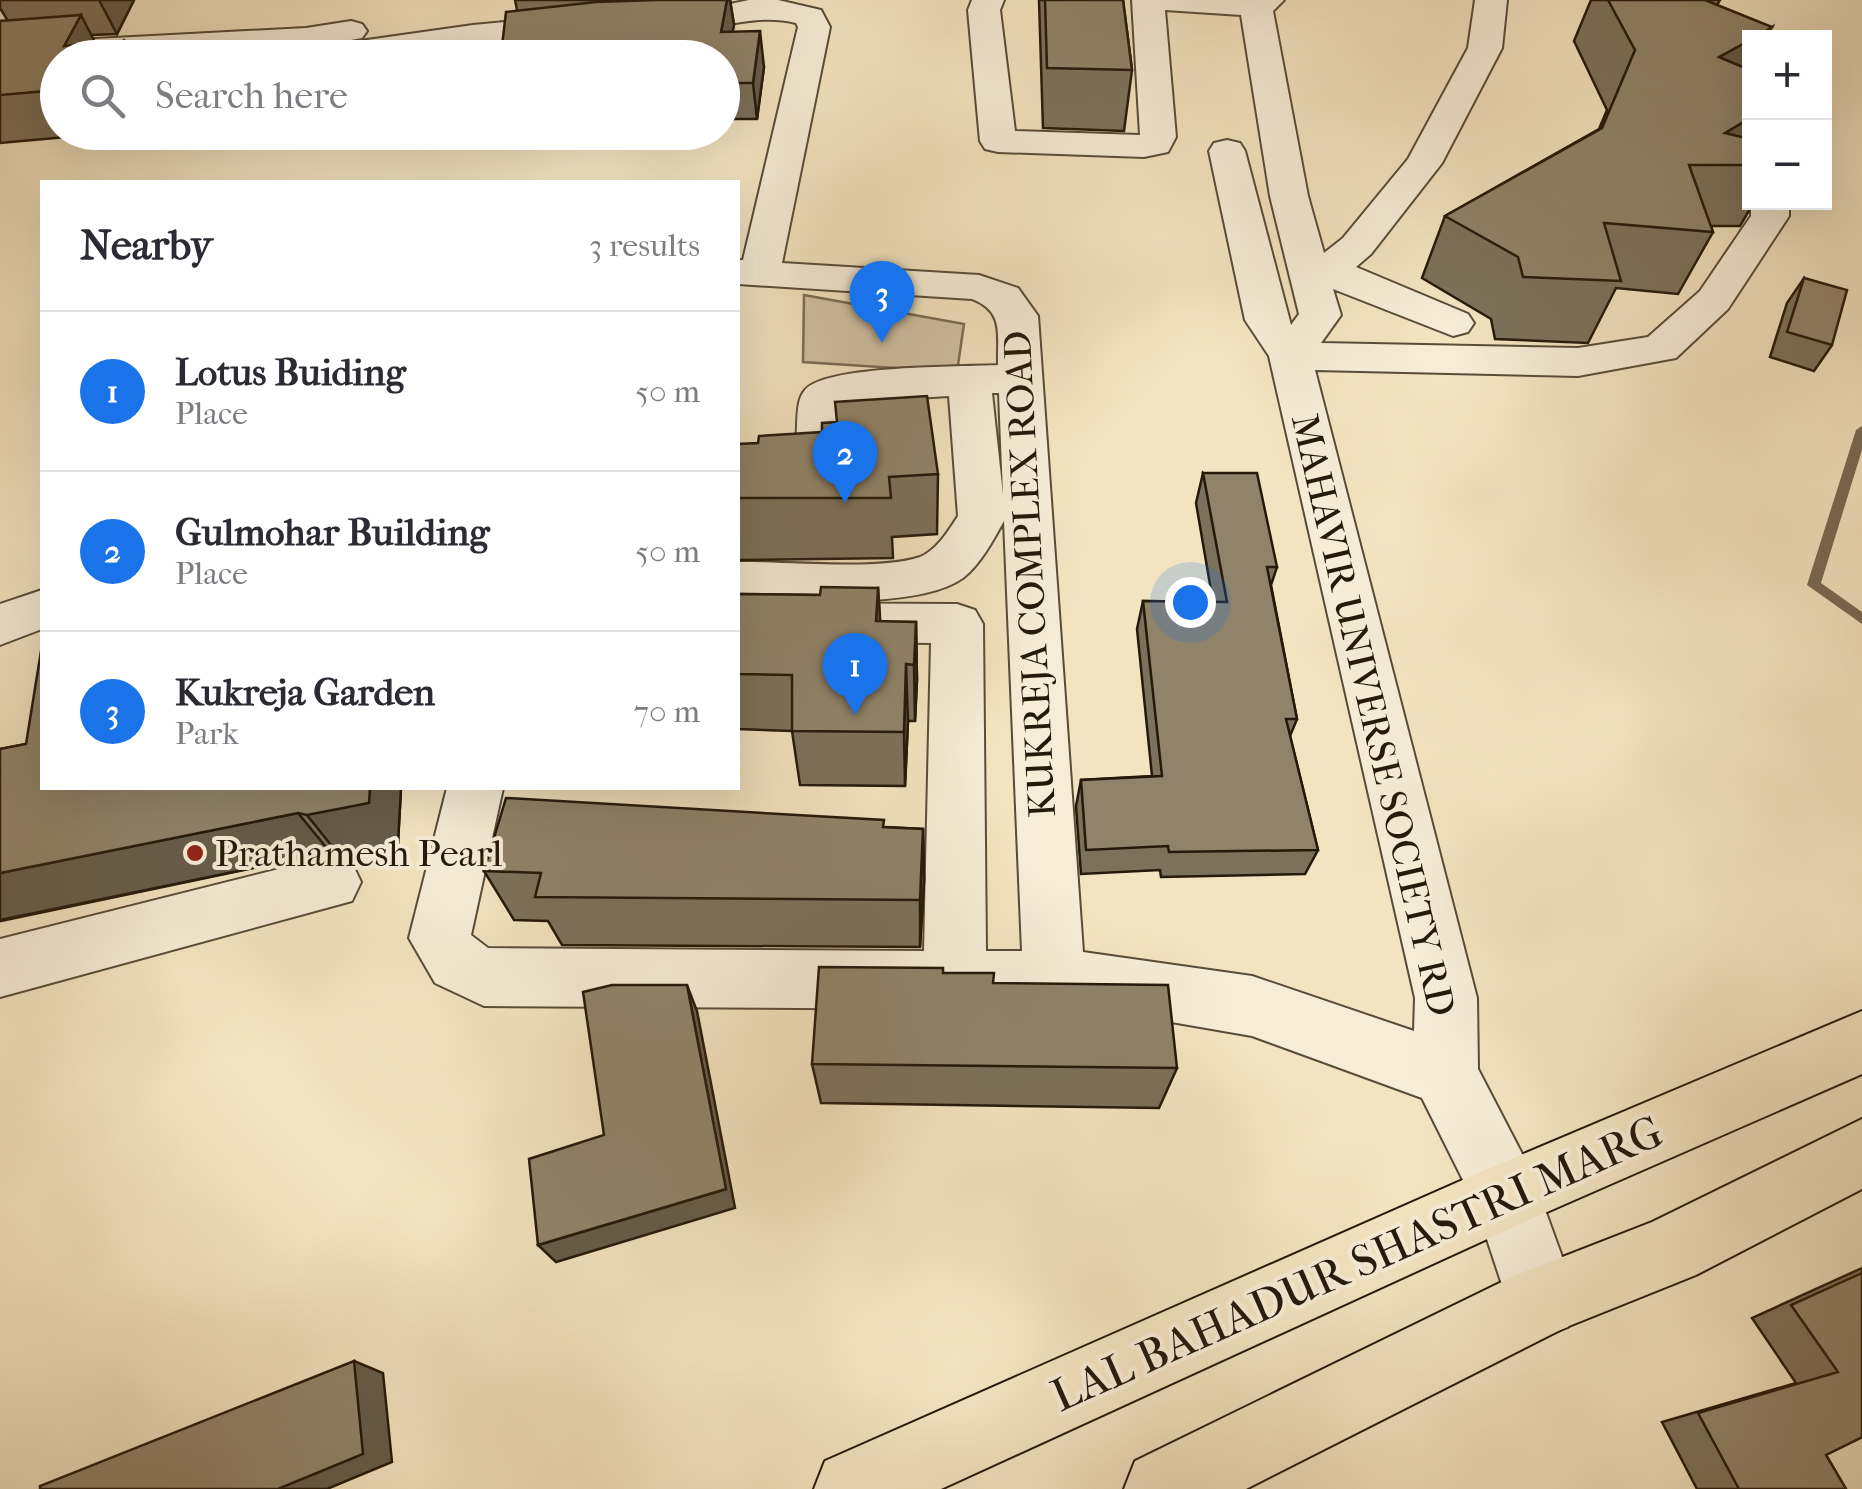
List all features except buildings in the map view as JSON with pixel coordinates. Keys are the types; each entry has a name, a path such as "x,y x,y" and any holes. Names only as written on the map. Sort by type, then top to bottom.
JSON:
{"main road":[{"name":"LAL BAHADUR SHASTRI MARG","path":"853,1489 1507,1195 1862,1042"},
{"path":"1163,1489 1542,1301 1670,1250 1862,1153"}],"street":[{"path":"988,0 984,10 998,141 1012,173 1026,178"},
{"path":"998,141 1155,144 1158,137 1148,0"},
{"path":"1162,0 1262,4 1289,196 1320,316 1290,356 1266,320 1227,151"},
{"path":"1452,323 1340,277 1334,264 1357,246 1424,164 1486,48 1492,0"},
{"path":"353,40 472,12 703,20 729,3 762,2 785,6 810,17 814,27 749,272"},
{"path":"422,40 633,20 697,40"},
{"path":"472,40 474,35"},
{"path":"0,54 40,54"},
{"path":"0,76 40,74"},
{"name":"MAHAVIR UNIVERSE SOCIETY RD","path":"1446,1074 1446,998 1290,356 1578,362 1661,348 1714,300 1770,216 1770,210"},
{"name":"KUKREJA COMPLEX ROAD","path":"749,272 979,287 1004,297 1017,316 1054,981"},
{"path":"740,474 799,470 816,460 822,447 822,398 838,388 1020,377"},
{"path":"740,580 900,578 938,569 951,560 982,518 969,379"},
{"path":"0,625 40,609"},
{"name":"KUKREJA COMPLEX ROAD","path":"740,622 957,624 954,982"},
{"path":"476,790 440,938 450,960 484,977 1102,981 1252,1006 1446,1074 1507,1195 1542,1301"},
{"path":"899,842 958,844"},
{"path":"0,968 331,882"}],"shaded area":[{"path":"804,295 964,324 957,372 803,362"}],"waterway":[{"path":"1862,430 1814,585 1862,619"}],"place":[{"name":"Kukreja Garden","path":"882,343"},
{"name":"Gulmohar Building","path":"845,503"},
{"name":"Lotus Buiding","path":"855,715"},
{"name":"Prathamesh Pearl","path":"195,853"}]}
